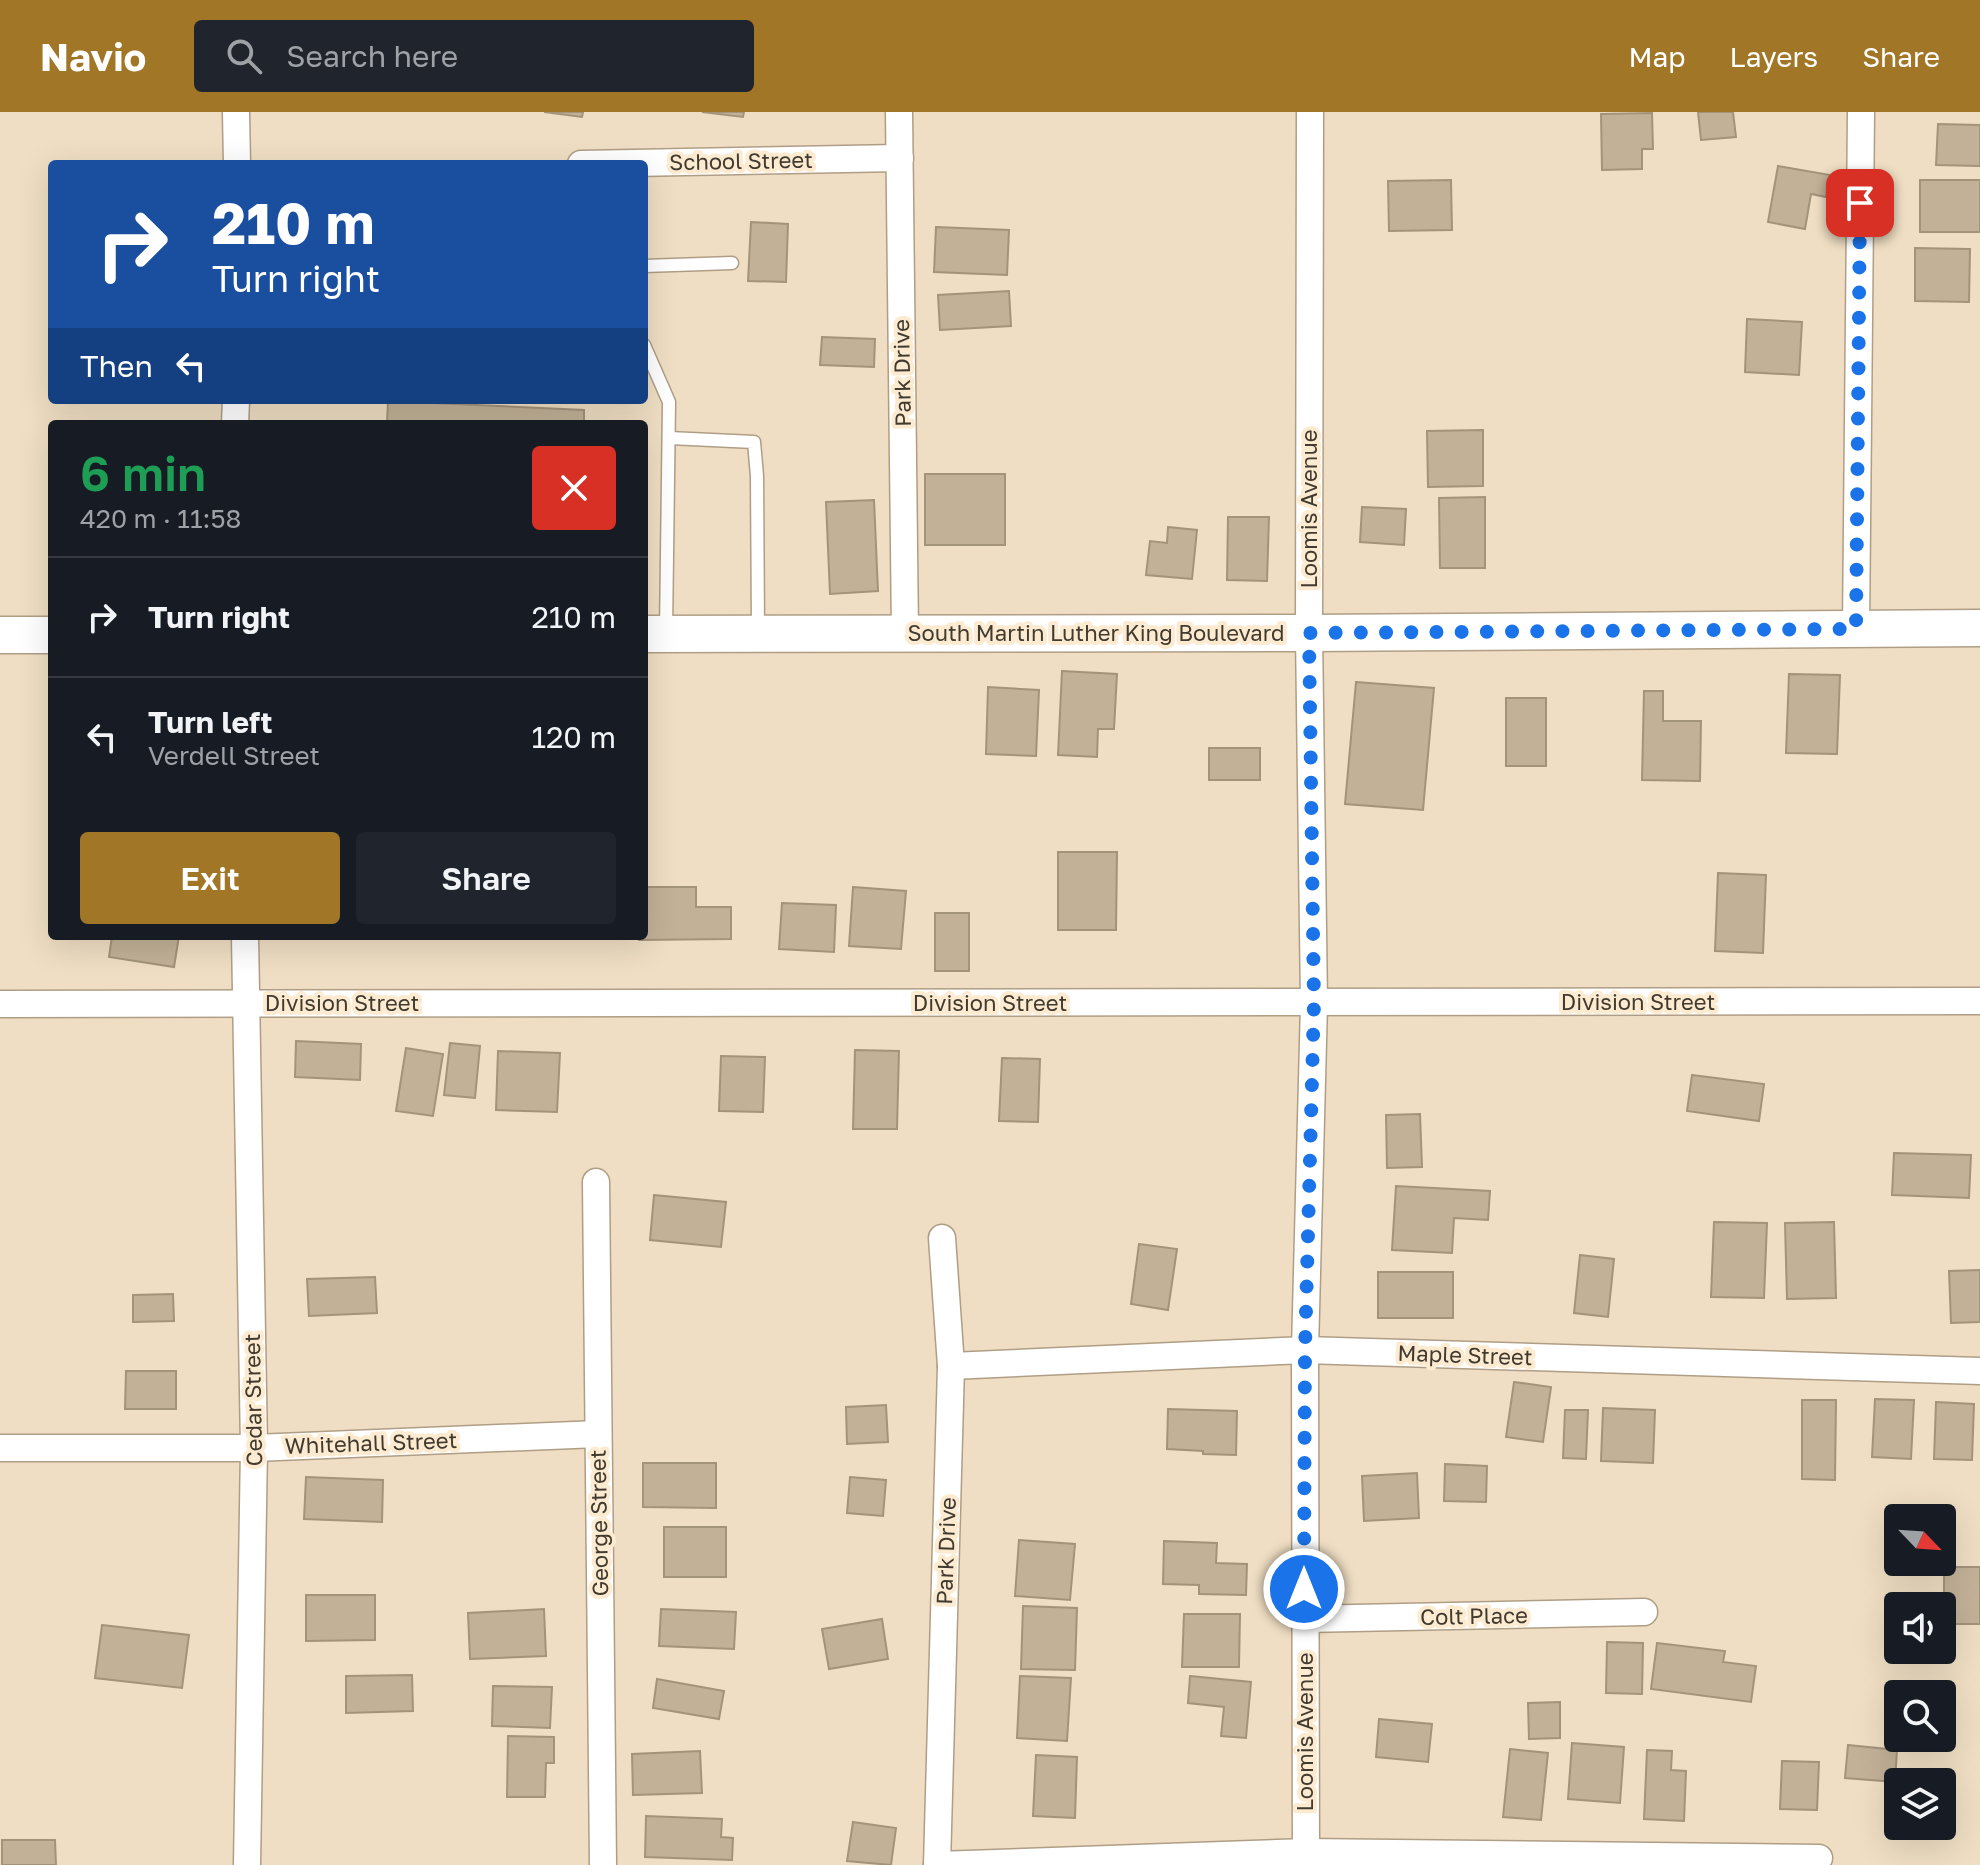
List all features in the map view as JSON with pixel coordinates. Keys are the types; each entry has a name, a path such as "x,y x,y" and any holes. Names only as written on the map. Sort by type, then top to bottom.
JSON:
{"street":[{"path":"236,112 237,160"},
{"name":"Park Drive","path":"899,112 905,634"},
{"name":"Loomis Avenue","path":"1306,1859 1305,1350 1314,1003 1309,633 1310,112"},
{"path":"1856,629 1861,112"},
{"name":"School Street","path":"648,163 900,158"},
{"name":"South Martin Luther King Boulevard","path":"655,634 1980,628"},
{"path":"0,635 48,635"},
{"name":"Cedar Street","path":"245,940 254,1448 247,1865"},
{"name":"Division Street","path":"0,1004 1980,1001"},
{"name":"George Street","path":"596,1182 603,1865"},
{"name":"Park Drive","path":"937,1865 951,1366 942,1238"},
{"name":"Maple Street","path":"951,1366 1305,1350 1980,1371"},
{"name":"Whitehall Street","path":"0,1448 254,1448 598,1434"},
{"name":"Colt Place","path":"1304,1619 1644,1612"},
{"path":"937,1865 1306,1859 1819,1858"}],"lane":[{"path":"648,266 732,263"},
{"path":"648,354 669,402 655,634"},
{"path":"669,438 754,442 758,634"}],"building":[{"path":"544,112 583,112 582,117"},
{"path":"702,112 744,112 743,117"},
{"path":"1698,112 1733,112 1736,137 1701,140"},
{"path":"1652,113 1653,149 1642,149 1642,169 1602,170 1601,114"},
{"path":"1938,124 1980,125 1980,166 1936,165"},
{"path":"1778,166 1830,175 1826,197 1811,194 1805,229 1768,222"},
{"path":"1451,180 1452,230 1389,231 1388,181"},
{"path":"1920,180 1980,180 1980,232 1920,232"},
{"path":"751,222 788,224 786,282 748,281"},
{"path":"936,227 1009,230 1007,275 934,272"},
{"path":"1915,248 1970,249 1969,302 1915,301"},
{"path":"1009,291 1011,326 940,330 938,295"},
{"path":"1747,319 1802,322 1799,375 1745,372"},
{"path":"822,337 875,339 874,367 820,365"},
{"path":"388,404 584,410 584,420 387,420"},
{"path":"1483,430 1483,486 1428,487 1427,431"},
{"path":"925,474 1005,474 1005,545 925,545"},
{"path":"1485,497 1485,568 1440,568 1439,498"},
{"path":"874,500 878,591 830,594 826,502"},
{"path":"1362,507 1406,509 1404,545 1360,542"},
{"path":"1228,517 1269,517 1267,581 1227,580"},
{"path":"1168,527 1197,530 1192,579 1146,575 1150,541 1167,543"},
{"path":"1062,671 1117,674 1114,729 1098,729 1097,757 1058,755"},
{"path":"1789,674 1840,675 1837,754 1786,753"},
{"path":"1356,682 1434,688 1423,810 1345,804"},
{"path":"988,687 1039,690 1036,756 986,754"},
{"path":"1644,691 1663,691 1663,721 1701,721 1700,781 1642,780"},
{"path":"1506,698 1546,698 1546,766 1506,766"},
{"path":"1209,748 1260,748 1260,780 1209,780"},
{"path":"1058,852 1117,852 1116,930 1058,930"},
{"path":"1718,873 1766,875 1763,953 1715,951"},
{"path":"648,887 696,887 696,907 731,907 731,939 648,940"},
{"path":"853,887 906,891 901,949 849,946"},
{"path":"782,903 836,905 834,952 779,949"},
{"path":"935,913 969,913 969,971 935,971"},
{"path":"111,940 178,940 174,967 109,957"},
{"path":"296,1041 361,1044 360,1080 295,1077"},
{"path":"450,1043 480,1046 475,1098 444,1095"},
{"path":"406,1048 443,1054 433,1116 396,1111"},
{"path":"855,1050 899,1051 897,1129 853,1129"},
{"path":"498,1051 560,1053 557,1112 496,1110"},
{"path":"721,1056 765,1057 763,1112 719,1111"},
{"path":"1002,1058 1040,1059 1038,1122 999,1121"},
{"path":"1692,1075 1764,1084 1759,1121 1687,1111"},
{"path":"1420,1114 1422,1167 1387,1168 1386,1115"},
{"path":"1894,1153 1971,1155 1969,1198 1892,1195"},
{"path":"1396,1186 1490,1191 1488,1220 1454,1218 1452,1253 1392,1250"},
{"path":"654,1195 726,1202 721,1247 650,1240"},
{"path":"1714,1222 1767,1223 1764,1298 1711,1297"},
{"path":"1834,1222 1836,1298 1787,1299 1785,1223"},
{"path":"1139,1244 1177,1249 1168,1310 1131,1304"},
{"path":"1580,1255 1614,1259 1608,1317 1574,1313"},
{"path":"1980,1270 1980,1322 1951,1323 1949,1271"},
{"path":"1378,1272 1453,1272 1453,1318 1378,1318"},
{"path":"375,1277 377,1313 309,1316 307,1279"},
{"path":"173,1294 174,1321 133,1322 133,1295"},
{"path":"126,1371 176,1371 176,1409 125,1409"},
{"path":"1514,1382 1551,1387 1543,1442 1506,1437"},
{"path":"1875,1399 1914,1400 1911,1459 1872,1457"},
{"path":"1802,1400 1836,1400 1835,1480 1802,1479"},
{"path":"1936,1402 1974,1404 1972,1460 1934,1459"},
{"path":"886,1405 888,1442 847,1444 846,1407"},
{"path":"1603,1408 1655,1410 1653,1463 1601,1461"},
{"path":"1168,1409 1237,1411 1236,1455 1167,1449"},
{"path":"1565,1410 1588,1410 1586,1459 1563,1458"},
{"path":"643,1463 716,1463 716,1508 643,1507"},
{"path":"1445,1464 1487,1466 1486,1502 1444,1501"},
{"path":"1417,1473 1419,1518 1364,1521 1362,1476"},
{"path":"306,1477 383,1480 382,1522 304,1519"},
{"path":"850,1477 886,1480 883,1516 847,1513"},
{"path":"664,1527 726,1527 726,1577 664,1577"},
{"path":"1019,1540 1075,1544 1070,1600 1015,1596"},
{"path":"1164,1541 1217,1543 1216,1563 1247,1564 1246,1595 1199,1594 1199,1585 1163,1584"},
{"path":"1956,1567 1980,1567 1980,1624 1956,1624 1956,1592 1944,1592 1944,1576 1956,1576"},
{"path":"306,1595 375,1595 375,1640 306,1641"},
{"path":"1023,1606 1077,1608 1075,1670 1021,1669"},
{"path":"544,1609 546,1656 470,1659 468,1613"},
{"path":"661,1609 736,1612 734,1649 659,1646"},
{"path":"1184,1614 1240,1614 1239,1667 1182,1667"},
{"path":"882,1619 888,1659 829,1669 822,1629"},
{"path":"102,1625 189,1635 182,1688 95,1678"},
{"path":"1607,1642 1643,1643 1642,1694 1606,1693"},
{"path":"1657,1643 1725,1651 1723,1662 1756,1666 1751,1702 1651,1689"},
{"path":"412,1675 413,1711 346,1713 346,1676"},
{"path":"1020,1676 1071,1678 1067,1741 1017,1738"},
{"path":"1190,1676 1251,1682 1246,1738 1221,1736 1224,1707 1188,1703"},
{"path":"657,1679 724,1691 719,1719 653,1708"},
{"path":"493,1686 552,1687 550,1728 492,1726"},
{"path":"1560,1702 1560,1738 1529,1739 1528,1703"},
{"path":"1379,1719 1432,1724 1428,1762 1376,1757"},
{"path":"508,1736 554,1737 554,1763 546,1763 545,1797 507,1797"},
{"path":"1572,1743 1624,1747 1620,1803 1568,1799"},
{"path":"1848,1745 1897,1752 1896,1768 1884,1768 1884,1781 1845,1778"},
{"path":"1510,1749 1548,1753 1541,1820 1503,1817"},
{"path":"1647,1750 1672,1751 1671,1770 1686,1771 1684,1821 1644,1819"},
{"path":"700,1751 702,1793 633,1795 632,1754"},
{"path":"1036,1755 1077,1757 1075,1818 1033,1816"},
{"path":"1782,1761 1819,1762 1817,1810 1780,1809"},
{"path":"646,1816 722,1819 721,1837 733,1838 732,1860 645,1857"},
{"path":"853,1822 896,1828 891,1865 847,1861"},
{"path":"2,1840 55,1840 56,1865 2,1865"}],"route":[{"path":"1304,1589 1305,1350 1314,1003 1309,633 1856,629 1860,203"}]}
